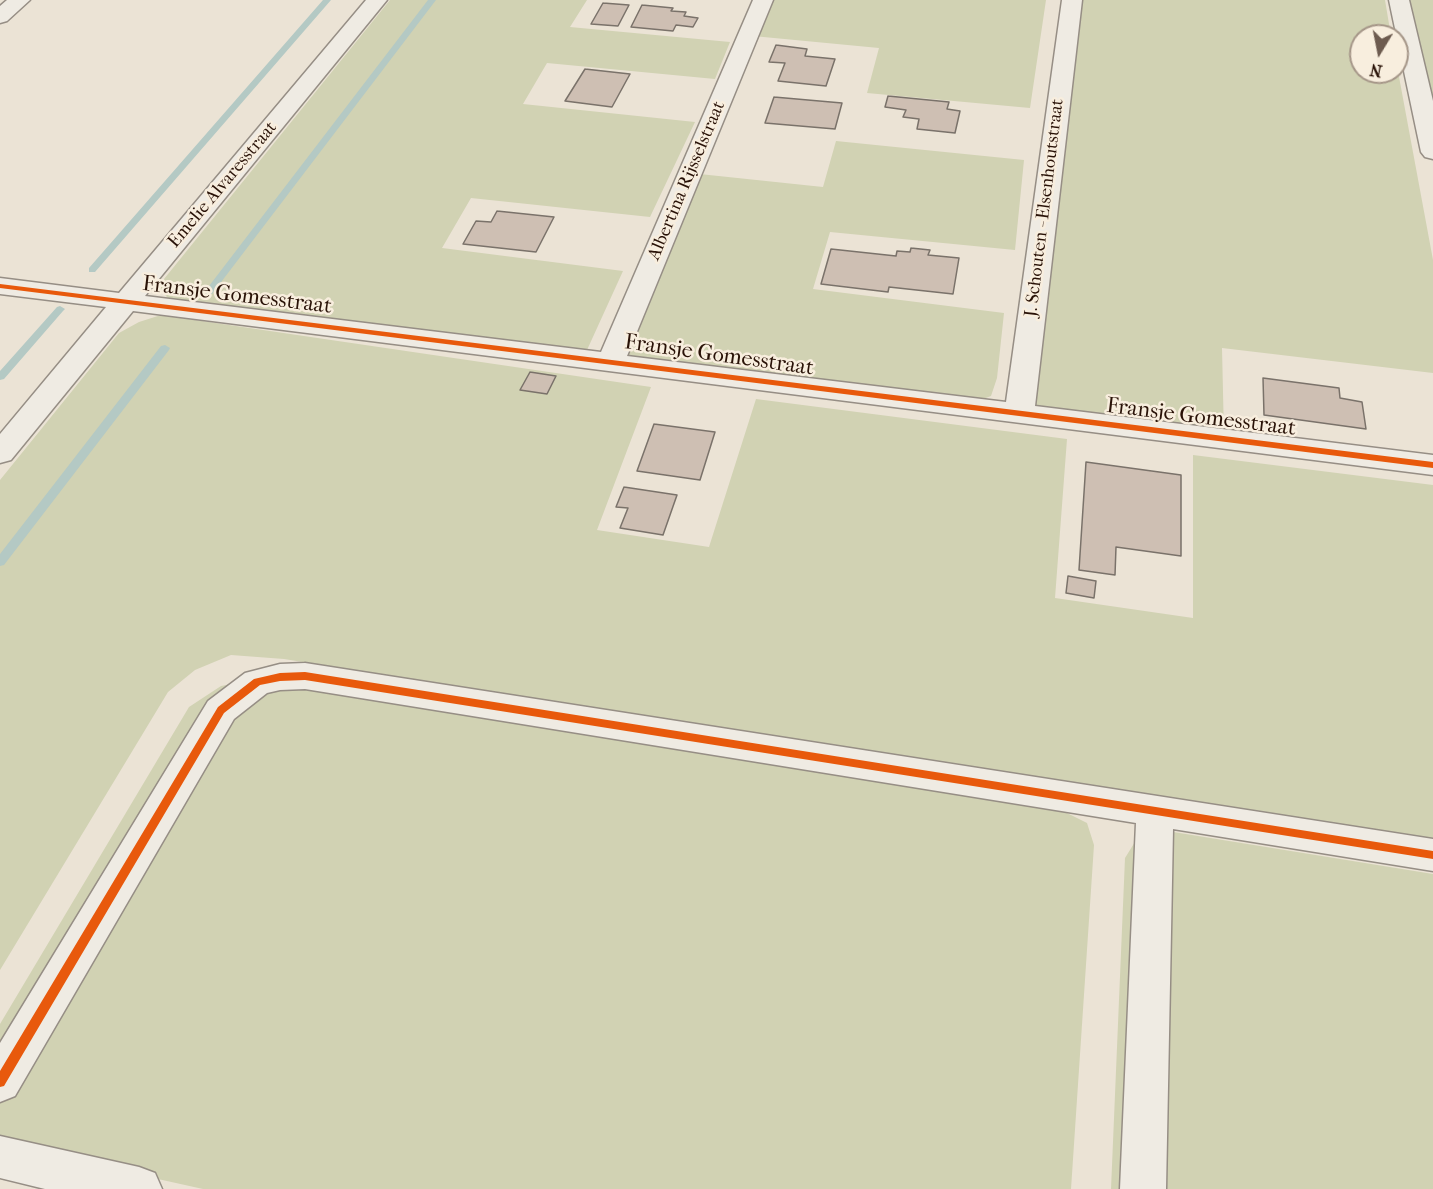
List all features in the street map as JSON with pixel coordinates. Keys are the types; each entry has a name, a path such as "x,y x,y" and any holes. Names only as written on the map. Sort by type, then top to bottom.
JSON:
{"street":[{"path":"0,17 20,0"},
{"name":"Emelie Alvaresstraat","path":"0,453 377,0"},
{"name":"Albertina Rijsselstraat","path":"611,361 763,0"},
{"name":"J. Schouten - Elsenhoutstraat","path":"1019,415 1072,0"},
{"path":"1399,0 1433,152"},
{"name":"Fransje Gomesstraat","path":"0,286 1433,465"},
{"path":"0,1082 221,710 257,682 280,677 305,676 1433,855"},
{"path":"1143,1189 1155,812"},
{"path":"0,1158 139,1189"}],"green space":[{"path":"390,0 587,0 570,27 730,42 715,79 547,63 523,104 695,122 650,217 471,198 442,248 623,271 582,361 199,304 168,298 160,290 164,279"},
{"path":"768,0 1046,0 1030,108 867,93 879,48 753,36"},
{"path":"1069,0 1385,0 1389,24 1349,24 1349,84 1400,84 1433,260 1433,373 1222,348 1224,436 1025,409"},
{"path":"1403,0 1433,0 1433,151 1409,24"},
{"path":"836,141 1024,160 1015,250 830,232 813,289 1004,313 997,378 991,396 970,404 609,363 690,173 823,187"},
{"path":"161,315 651,387 597,530 709,547 756,399 1067,439 1055,598 1193,618 1193,455 1433,485 1433,844 284,659 231,655 195,670 168,692 0,970 0,480 119,333 139,322"},
{"path":"257,679 1065,812 1087,823 1094,845 1071,1189 203,1189 0,1144 0,1024 189,707 221,686"},
{"path":"1161,830 1433,874 1433,1189 1111,1189 1125,858 1138,837"}],"building":[{"path":"603,3 629,5 618,26 591,24"},
{"path":"642,5 673,8 671,11 686,12 684,16 698,18 693,27 676,25 673,31 631,27"},
{"path":"776,45 807,49 805,56 835,59 826,86 778,81 785,63 769,62"},
{"path":"585,69 630,74 612,107 565,101"},
{"path":"888,96 949,102 947,109 960,111 955,133 917,129 919,119 903,117 906,110 885,107"},
{"path":"774,97 842,103 835,129 765,123"},
{"path":"497,211 554,217 536,252 463,244 476,221 491,222"},
{"path":"911,248 930,250 928,255 959,258 953,294 889,287 888,292 821,284 831,249 896,256 897,251 910,252"},
{"path":"530,372 556,376 547,394 520,390"},
{"path":"1263,378 1339,388 1340,398 1362,402 1366,429 1264,415"},
{"path":"654,424 715,432 700,480 637,471"},
{"path":"1086,462 1181,475 1181,556 1116,547 1115,575 1079,570"},
{"path":"624,487 677,495 663,535 620,528 628,508 616,507"},
{"path":"1068,576 1096,581 1094,598 1066,593"}],"waterway":[{"path":"92,270 327,0"},
{"path":"209,292 432,0"},
{"path":"0,377 60,309"},
{"path":"0,562 165,348"}],"cycle path":[{"path":"0,286 1433,465"},
{"path":"0,1082 221,710 257,682 280,677 305,676 1433,855"}]}
